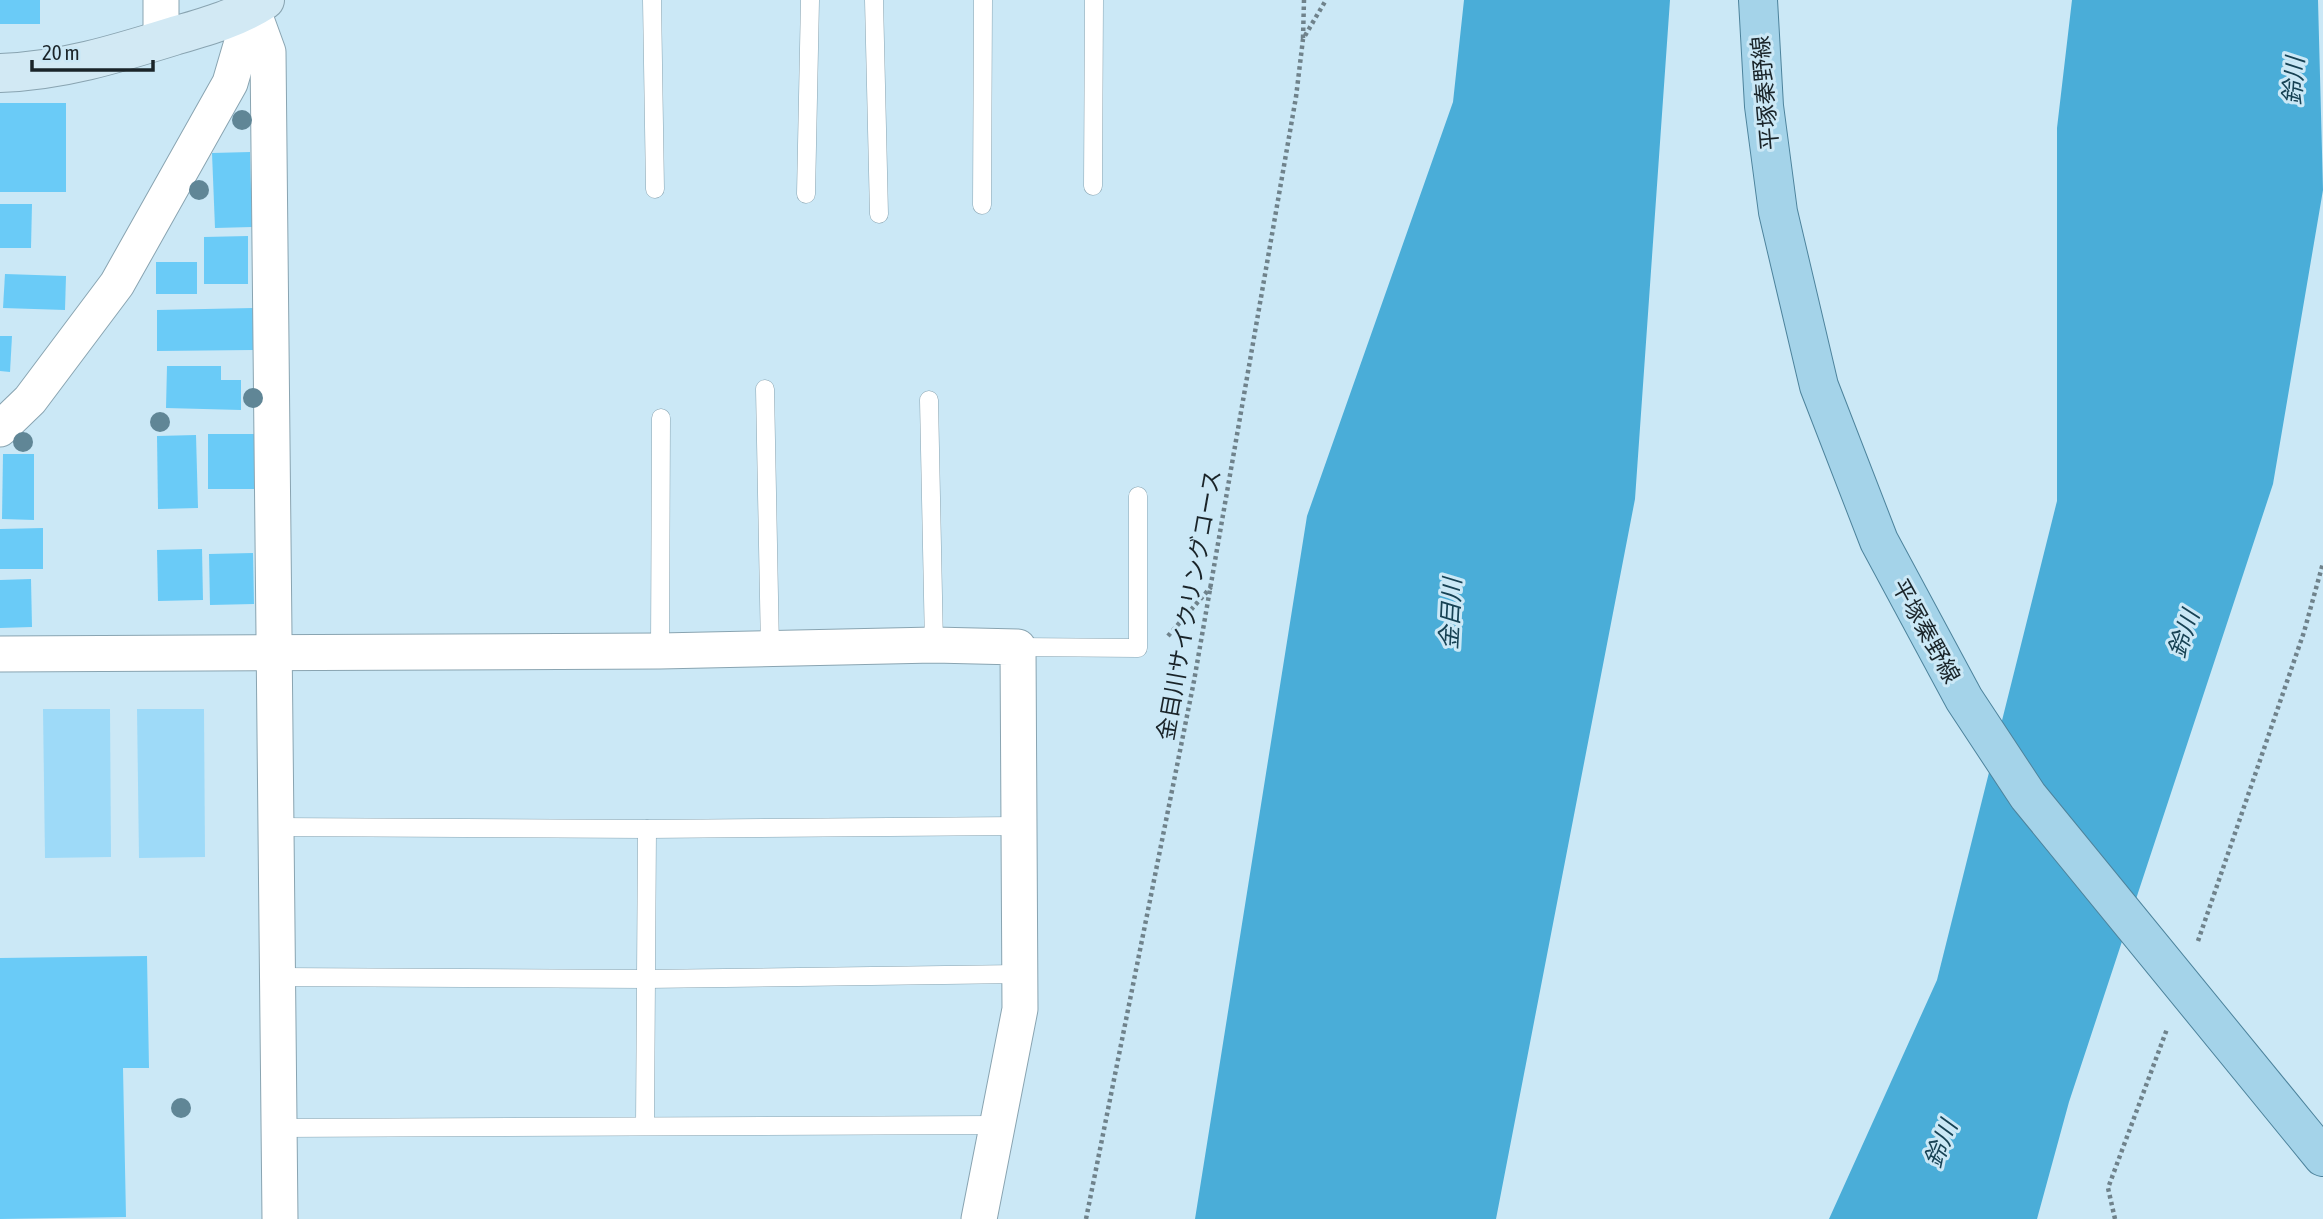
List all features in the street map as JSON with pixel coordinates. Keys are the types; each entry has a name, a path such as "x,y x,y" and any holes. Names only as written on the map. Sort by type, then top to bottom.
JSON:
{"main road":[{"name":"平塚秦野線","path":"1758,0 1764,106 1778,212 1798,304 1819,386 1836,436 1879,541 1906,596 1964,699 2028,796 2178,976 2323,1157"}],"street":[{"path":"161,0 161,40"},
{"path":"0,74 89,63 259,4"},
{"path":"0,429 30,400 117,284 230,83 259,4"},
{"path":"259,4 268,52 280,1219"},
{"path":"0,654 660,651 934,645 1018,647 1020,1009 979,1219"}],"lane":[{"path":"652,0 655,189"},
{"path":"806,194 810,0"},
{"path":"874,0 879,214"},
{"path":"982,205 983,0"},
{"path":"1093,186 1094,0"},
{"path":"765,389 770,649"},
{"path":"929,400 934,645"},
{"path":"660,651 661,418"},
{"path":"1018,647 1138,648 1138,496"},
{"path":"275,827 647,829 1018,826"},
{"path":"645,1125 647,829"},
{"path":"279,977 646,979 1021,974"},
{"path":"277,1128 996,1125"}],"path":[{"path":"1303,39 1304,0"},
{"name":"金目川サイクリングコース","path":"1086,1219 1212,585 1296,97 1303,39 1326,0"},
{"path":"2115,1219 2108,1188 2178,976 2304,632 2323,563"},
{"path":"1138,648 1168,636 1212,585"}],"shaded area":[{"path":"43,709 110,709 111,857 45,858"},
{"path":"137,709 204,709 205,857 139,858"}],"water":[{"name":"金目川","path":"1464,0 1670,0 1635,499 1496,1219 1195,1219 1307,516 1453,102"},
{"name":"鈴川","path":"2072,0 2318,0 2323,190 2273,484 2069,1102 2037,1219 1829,1219 1937,980 2057,501 2057,128"}],"building":[{"path":"0,0 40,0 40,24 0,24"},
{"path":"0,103 66,103 66,192 0,192"},
{"path":"250,152 252,227 215,228 212,153"},
{"path":"0,204 32,204 31,248 0,248"},
{"path":"248,236 248,284 204,284 204,237"},
{"path":"156,262 197,262 197,294 156,294"},
{"path":"5,274 66,276 65,310 3,308"},
{"path":"253,308 253,350 157,351 157,310"},
{"path":"0,336 12,336 10,372 0,371"},
{"path":"167,366 221,366 221,380 241,380 241,410 166,408"},
{"path":"208,434 254,434 254,489 208,489"},
{"path":"196,435 198,508 158,509 157,436"},
{"path":"3,454 34,454 34,520 2,519"},
{"path":"43,528 43,569 0,569 0,529"},
{"path":"202,549 203,600 158,601 157,550"},
{"path":"253,553 254,604 210,605 209,554"},
{"path":"31,579 32,627 0,628 0,580"},
{"path":"147,956 149,1068 123,1068 126,1217 0,1219 0,958"}]}
